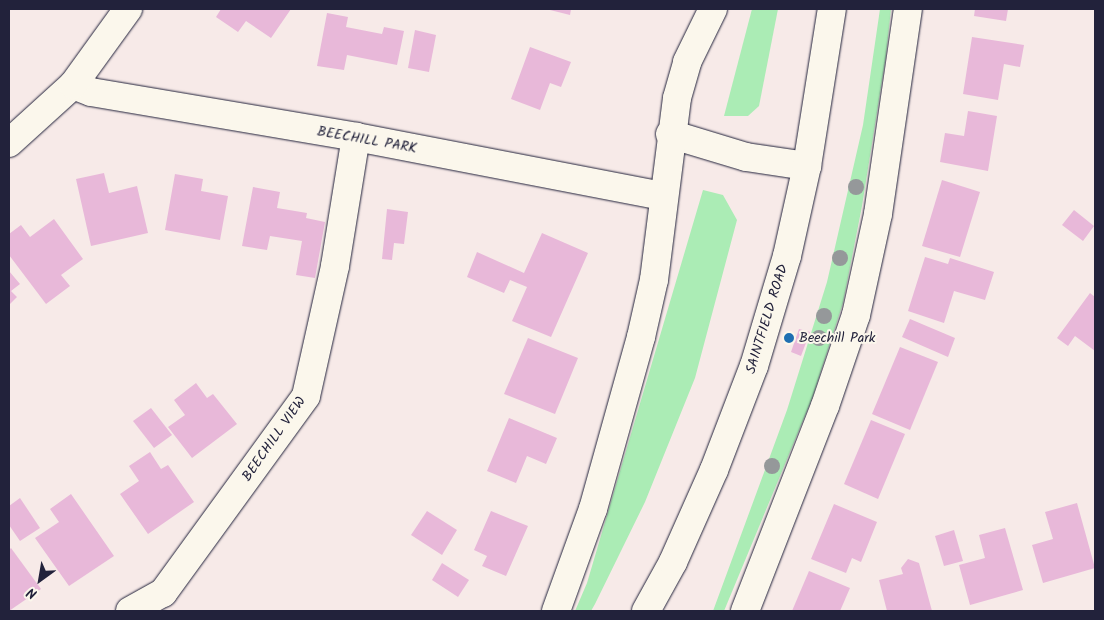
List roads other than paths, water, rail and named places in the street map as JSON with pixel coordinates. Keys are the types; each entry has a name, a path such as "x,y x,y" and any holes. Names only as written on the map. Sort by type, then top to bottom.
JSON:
{"main road":[{"path":"9,143 73,85 128,9"},
{"path":"556,611 593,509 641,337 654,280 670,134 686,62 713,9"},
{"name":"SAINTFIELD ROAD","path":"646,611 672,562 714,470 754,366 787,256 807,166 832,9"},
{"path":"745,611 825,406 856,315 878,214 908,9"},
{"name":"BEECHILL PARK","path":"73,85 90,92 356,137 662,196"},
{"path":"670,134 746,157 807,166"},
{"name":"BEECHILL VIEW","path":"130,611 162,593 306,396 335,266 356,137"}],"place":[{"name":"Beechill Park","path":"789,338"}]}
